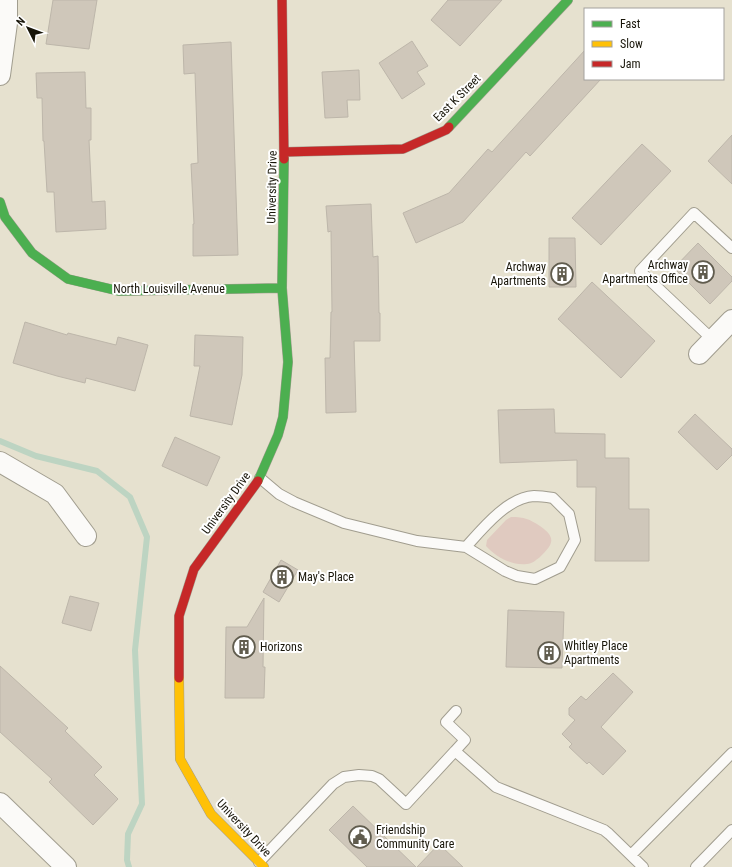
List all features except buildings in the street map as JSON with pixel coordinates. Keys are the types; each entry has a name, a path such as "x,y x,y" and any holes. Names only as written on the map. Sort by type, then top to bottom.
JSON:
{"street":[{"path":"0,75 7,23 7,0"},
{"name":"University Drive","path":"261,864 211,814 180,758 179,616 194,569 260,478 278,435 283,417 288,362 282,288 284,152 282,0"},
{"name":"East K Street","path":"284,152 403,149 446,130 568,0"},
{"name":"North Louisville Avenue","path":"0,202 5,217 32,254 50,265 68,279 120,291 282,288"},
{"path":"706,347 732,320"},
{"path":"0,462 55,494 86,536"},
{"path":"0,802 66,867"}],"lane":[{"path":"706,347 640,271 694,213 732,248"},
{"path":"260,478 284,497 344,524 417,541 466,546 505,571 517,576 535,578 560,567 575,540 569,514 553,498 533,496 509,505 466,546"},
{"path":"261,864 334,784 344,777 359,775 372,776 379,779 406,804 465,740 446,722 456,711"},
{"path":"455,751 496,787 604,830 643,867"},
{"path":"631,856 732,753"},
{"path":"696,867 732,830"}],"shaded area":[{"path":"511,517 527,519 540,526 549,534 551,538 550,545 534,562 529,564 516,564 510,562 499,557 486,546 487,540 506,520"}],"waterway":[{"path":"0,441 36,456 97,471 130,497 147,537 135,650 142,804 128,834 127,860 129,867"}],"traffic: fast":[{"path":"449,127 568,0"},
{"path":"258,481 278,435 283,417 288,362 282,288 284,159"},
{"path":"0,202 5,217 32,253 68,279 119,291 282,288"}],"traffic: slow":[{"path":"179,678 180,759 211,814 264,867"}],"traffic: jam":[{"path":"282,0 284,159"},
{"path":"284,152 403,149 446,130 449,127"},
{"path":"179,678 179,616 194,569 258,481"}],"place":[{"name":"Archway Apartments Office","path":"703,272"},
{"name":"Archway Apartments","path":"562,274"},
{"name":"May's Place","path":"282,577"},
{"name":"Horizons","path":"244,647"},
{"name":"Whitley Place Apartments","path":"549,653"},
{"name":"Friendship Community Care","path":"360,837"}]}
